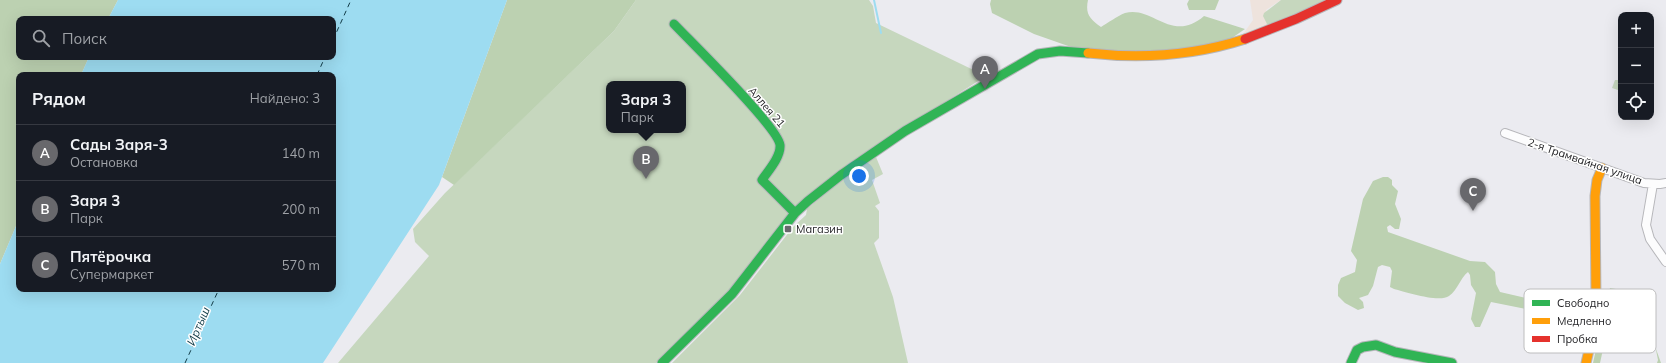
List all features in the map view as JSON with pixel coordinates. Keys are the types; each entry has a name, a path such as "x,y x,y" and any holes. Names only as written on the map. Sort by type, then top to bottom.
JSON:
{"street":[{"path":"662,363 732,294 795,213 841,175 905,131 1038,54 1054,50 1140,56 1183,54 1218,46 1260,33 1337,0"},
{"name":"Аллея 21","path":"674,24 759,114 778,138 780,147 774,162 762,180 795,213"},
{"name":"2-я Трамвайная улица","path":"1504,133 1644,183 1666,183"},
{"path":"1596,289 1595,196 1597,180 1602,168"},
{"path":"1653,184 1646,225 1650,239 1666,262"},
{"path":"1351,363 1354,353 1358,348 1369,344 1390,349 1395,352 1452,363"},
{"path":"1586,363 1588,353"}],"shaded area":[{"path":"1250,0 1281,0 1266,10 1274,25 1241,37 1253,20"}],"green space":[{"path":"0,0 118,0 110,16 16,16 16,60 88,60 82,72 16,72 16,226 0,264"},
{"path":"507,0 636,0 614,31 454,185 442,177"},
{"path":"636,0 869,0 873,6 876,23 986,76 928,113 798,205 731,290 656,363 338,363 429,256 415,242 413,229 445,193 614,31"},
{"path":"991,0 1088,0 1087,9 1089,16 1101,27 1122,14 1135,12 1172,25 1182,26 1193,24 1204,16 1245,29 1229,40 1183,51 1106,51 1071,47 1034,34 992,13 990,4"},
{"path":"1189,0 1219,0 1215,10 1189,10 1187,4"},
{"path":"1281,0 1330,0 1274,25 1267,24 1263,16 1264,13"},
{"path":"1615,80 1618,80 1618,90 1612,88"},
{"path":"876,157 883,174 872,180 880,203 875,206 879,211 879,238 874,243 893,297 908,363 672,363 740,295 793,227 806,215 807,209 845,177"},
{"path":"1383,177 1388,177 1392,180 1392,185 1398,191 1395,204 1401,219 1399,229 1395,229 1390,225 1387,227 1388,232 1470,261 1485,262 1495,272 1496,284 1500,292 1524,298 1524,309 1491,302 1480,327 1475,327 1471,319 1476,293 1471,285 1470,275 1468,272 1449,296 1444,298 1430,298 1390,287 1392,271 1390,267 1382,265 1378,267 1373,286 1368,295 1359,298 1363,302 1364,308 1358,310 1345,303 1338,296 1338,285 1341,278 1355,272 1357,260 1351,251 1363,199 1373,181"},
{"path":"1656,349 1661,363 1657,363 1658,360"},
{"path":"1595,353 1602,353 1600,363 1593,363"}],"water":[{"name":"Иртыш","path":"118,0 507,0 439,185 323,363 0,363 0,264 16,226 16,292 336,292 336,72 82,72 88,60 336,60 336,16 110,16"}],"waterway":[{"path":"874,0 881,33"}],"ferry route":[{"path":"336,33 351,0"},
{"path":"318,72 324,60"},
{"path":"185,363 218,292"}],"traffic: fast":[{"path":"674,24 750,104 776,135 780,145 780,150 774,164 762,180 795,213"},
{"path":"662,363 732,294 795,213 841,175 905,131 1038,54 1060,51 1088,53"},
{"path":"1351,363 1357,350 1363,347 1376,345 1395,352 1452,363"}],"traffic: slow":[{"path":"1088,53 1128,56 1167,55 1226,45 1245,39"},
{"path":"1596,289 1595,196 1597,180 1602,168"},
{"path":"1586,363 1588,353"}],"traffic: jam":[{"path":"1245,39 1296,19 1337,0"}],"place":[{"name":"Сады Заря-3","path":"985,89"},
{"name":"Заря 3","path":"646,179"},
{"name":"Пятёрочка","path":"1473,211"},
{"name":"Магазин","path":"788,229"}]}
